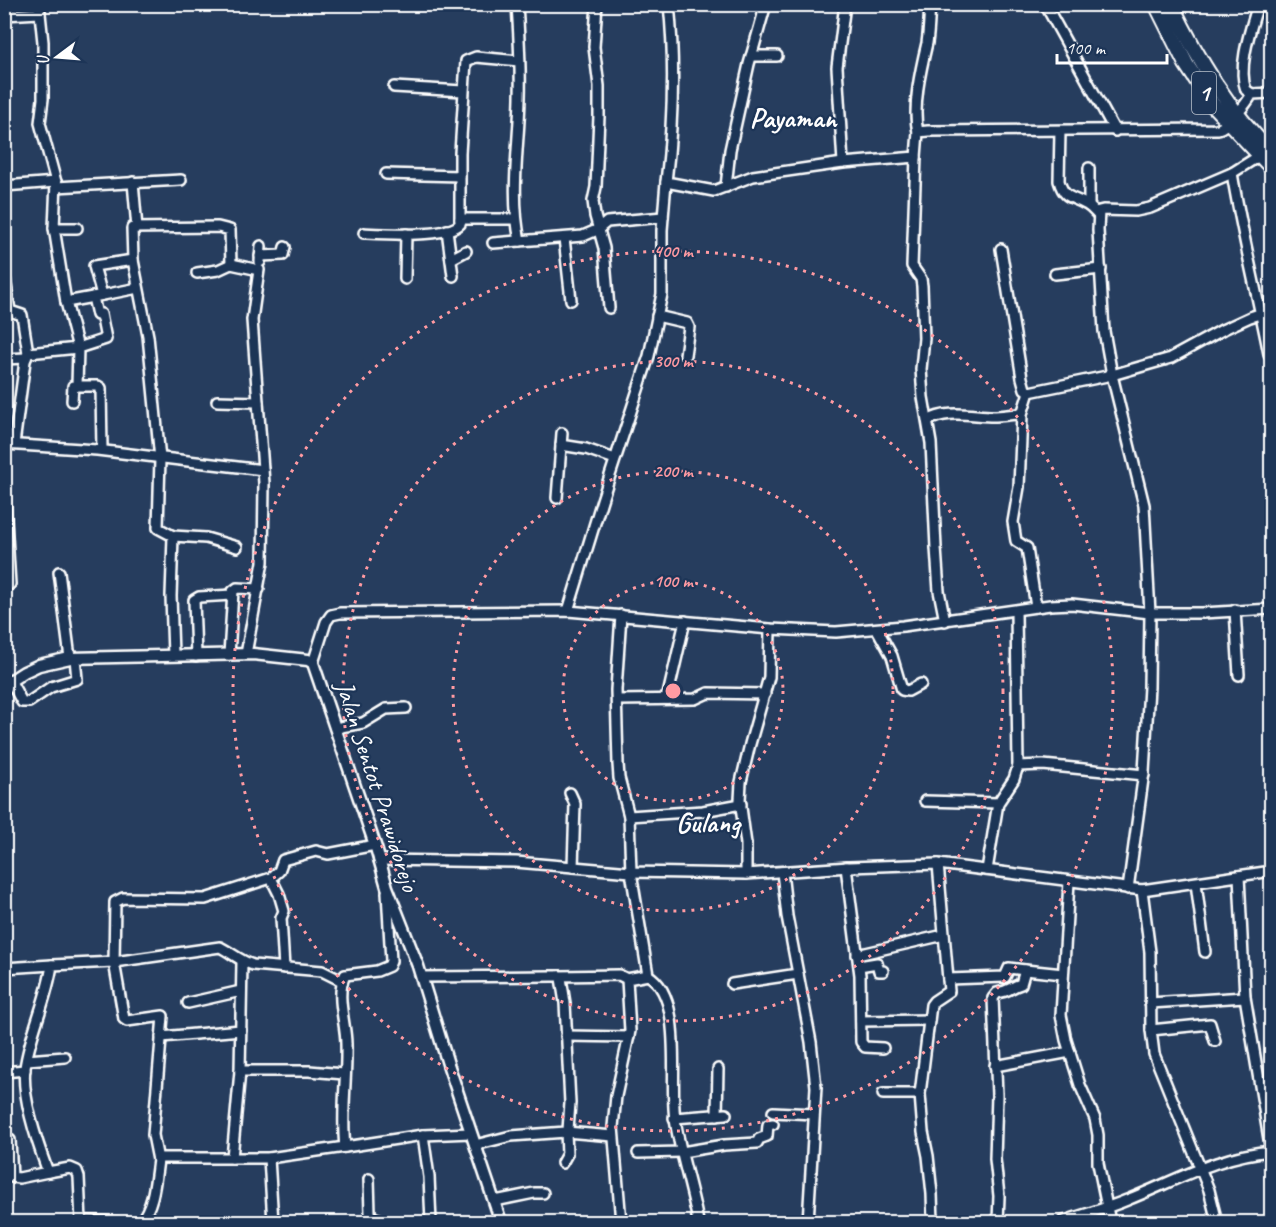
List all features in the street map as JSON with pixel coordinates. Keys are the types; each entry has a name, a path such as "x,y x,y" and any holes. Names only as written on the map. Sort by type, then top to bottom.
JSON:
{"highway":[{"name":"1","path":"1156,4 1191,72 1213,105 1237,114 1246,124 1272,168"},
{"name":"1","path":"1171,4 1199,58 1265,154"}],"main road":[{"name":"Jalan Sentot Prawidorejo","path":"11,685 39,665 173,656 246,654 308,660 313,663 387,887 422,977 501,1222"}],"street":[{"path":"517,4 520,98 514,187 520,242"},
{"path":"597,4 594,47 599,86 599,116 596,187 593,201 604,248 609,308"},
{"path":"568,611 649,356 662,294 663,217 670,147 672,75 669,4"},
{"path":"726,187 730,150 751,56 766,4"},
{"path":"843,163 837,67 845,4"},
{"path":"930,4 927,42 922,58 918,97 912,266 921,279 922,286 924,338 921,369 931,443 939,591 945,621"},
{"path":"1045,4 1115,131"},
{"path":"1258,4 1245,53 1243,75 1246,90 1252,94 1272,93"},
{"path":"4,15 39,9 43,75 40,123 56,185 54,228 66,302 78,348 77,386"},
{"path":"751,56 777,56"},
{"path":"364,233 406,234 457,228 460,219 464,65 470,58 519,60"},
{"path":"394,87 463,91"},
{"path":"918,132 1214,130 1225,127 1252,94"},
{"path":"1060,131 1059,181 1061,187 1069,198 1089,206 1098,215"},
{"path":"1128,890 1144,775 1150,613 1144,504 1112,375 1104,331 1098,215 1099,211 1103,210 1136,211 1150,208 1232,173 1265,154"},
{"path":"666,182 714,191 753,176 843,163 916,157"},
{"path":"1089,168 1089,206"},
{"path":"1232,173 1241,227 1267,311 1269,354"},
{"path":"386,174 460,176"},
{"path":"4,186 181,180"},
{"path":"134,182 137,228"},
{"path":"493,243 584,236 607,222 663,217"},
{"path":"460,219 516,219"},
{"path":"231,264 232,233 230,230 218,227 132,228 133,260 148,336 160,459 158,528 172,536 206,538 237,547"},
{"path":"54,228 77,228"},
{"path":"447,230 453,276"},
{"path":"405,279 406,234"},
{"path":"564,238 571,300"},
{"path":"246,654 263,562 263,471 252,348 252,320 261,251 283,255 285,247"},
{"path":"1001,249 1022,378 1025,389 1029,392"},
{"path":"451,259 466,251"},
{"path":"4,359 78,348 106,339 101,314 98,315 94,266 133,260"},
{"path":"197,273 218,270 231,264 259,270"},
{"path":"1055,274 1101,269"},
{"path":"5,274 10,311 22,315 27,355 9,444 102,450 263,471"},
{"path":"66,302 138,288"},
{"path":"1029,392 1112,375 1171,358 1224,329 1267,311"},
{"path":"657,316 687,323 689,327 685,355"},
{"path":"72,401 73,386 101,388 102,450"},
{"path":"1029,392 1022,414 1019,487 1014,511 1013,533 1016,541 1027,548 1036,607"},
{"path":"217,401 258,402"},
{"path":"928,421 934,416 947,414 993,416 1022,414"},
{"path":"557,498 562,433"},
{"path":"561,445 586,449 615,459"},
{"path":"4,488 10,577 10,584 4,588"},
{"path":"172,536 173,656"},
{"path":"11,685 22,702 30,702 51,687 77,679 59,572"},
{"path":"229,655 232,595 237,588 259,589"},
{"path":"196,656 194,600 199,597 232,595"},
{"path":"313,663 326,622 331,615 340,613 568,611 770,629 836,632 945,621 1036,607 1072,604 1150,613 1272,609"},
{"path":"1235,610 1239,675"},
{"path":"987,870 998,803 1014,779 1018,766 1016,611"},
{"path":"621,615 617,700 619,778 629,816 631,872 648,975"},
{"path":"667,699 685,621"},
{"path":"746,873 741,782 765,694 770,666 770,629"},
{"path":"877,629 892,656 902,690 908,691 921,684"},
{"path":"617,700 695,699 708,693 765,694"},
{"path":"335,728 363,723 386,709 406,708"},
{"path":"1018,766 1043,765 1144,775"},
{"path":"570,793 575,804 573,867"},
{"path":"925,801 966,804 998,803"},
{"path":"629,816 703,811 741,804"},
{"path":"140,1222 146,1215 154,1191 158,1160 153,1135 163,1016 125,1020 114,963 114,905 119,898 205,899 271,879 279,871 283,861 316,850 328,854 375,845"},
{"path":"379,860 516,862 631,872 746,873 938,864 1128,890 1196,883 1272,871"},
{"path":"933,1222 928,1156 922,1132 920,1094 931,1005 949,991 938,864"},
{"path":"846,867 859,966 862,1046 883,1048"},
{"path":"782,872 787,916 816,1088 807,1222"},
{"path":"1239,876 1245,997 1270,1151 1272,1186"},
{"path":"271,879 284,911 282,918 284,968"},
{"path":"1069,882 1061,1014 1080,1085 1095,1119 1098,1135 1098,1163 1110,1222"},
{"path":"1196,883 1205,952"},
{"path":"345,1147 342,1123 346,1043 342,1010 342,981 345,975 377,971 389,966 391,961 387,887"},
{"path":"1142,890 1150,952 1151,1030 1154,1054 1209,1190 1217,1222"},
{"path":"857,955 944,936"},
{"path":"4,968 114,963 220,947 231,952 242,962 322,971 342,981"},
{"path":"232,1158 240,1071 242,962"},
{"path":"859,966 877,963 879,971 883,971"},
{"path":"48,1172 39,1147 26,1089 26,1065 52,965"},
{"path":"948,979 1005,977 1009,968 1063,974"},
{"path":"998,1222 999,1196 995,1159 997,1095 994,994 1009,991 1014,985 1021,984 1025,970"},
{"path":"732,984 798,974"},
{"path":"422,977 619,975 627,979 648,975 656,980 666,996 671,1026 674,1118 698,1222"},
{"path":"559,976 562,982 570,1103 570,1124 566,1132 567,1155 562,1163"},
{"path":"621,1222 613,1136 616,1096 629,1037 627,979"},
{"path":"189,1003 241,991"},
{"path":"1150,1003 1245,997"},
{"path":"861,1021 929,1020"},
{"path":"1151,1030 1210,1024 1215,1041"},
{"path":"161,1037 241,1030"},
{"path":"566,1036 629,1037"},
{"path":"995,1066 1070,1052"},
{"path":"4,1072 66,1057"},
{"path":"674,1118 722,1114 718,1069"},
{"path":"240,1071 309,1071 344,1074"},
{"path":"883,1094 920,1094"},
{"path":"773,1112 814,1114"},
{"path":"638,1153 682,1152 724,1145 757,1143 759,1139 767,1136 768,1125 773,1124"},
{"path":"475,1145 511,1136 566,1132 613,1136"},
{"path":"158,1160 163,1157 269,1158 423,1135 471,1133"},
{"path":"423,1135 429,1177 431,1222"},
{"path":"10,1140 8,1179 70,1168 76,1172 79,1177 81,1222"},
{"path":"1062,1222 1106,1209 1200,1168 1246,1154 1270,1151"},
{"path":"269,1158 273,1222"},
{"path":"369,1179 370,1213 387,1222"},
{"path":"495,1201 543,1193"},
{"path":"86,1222 117,1222"}],"district":[{"name":"Payaman","path":"793,117"},
{"name":"Gulang","path":"708,822"}]}
